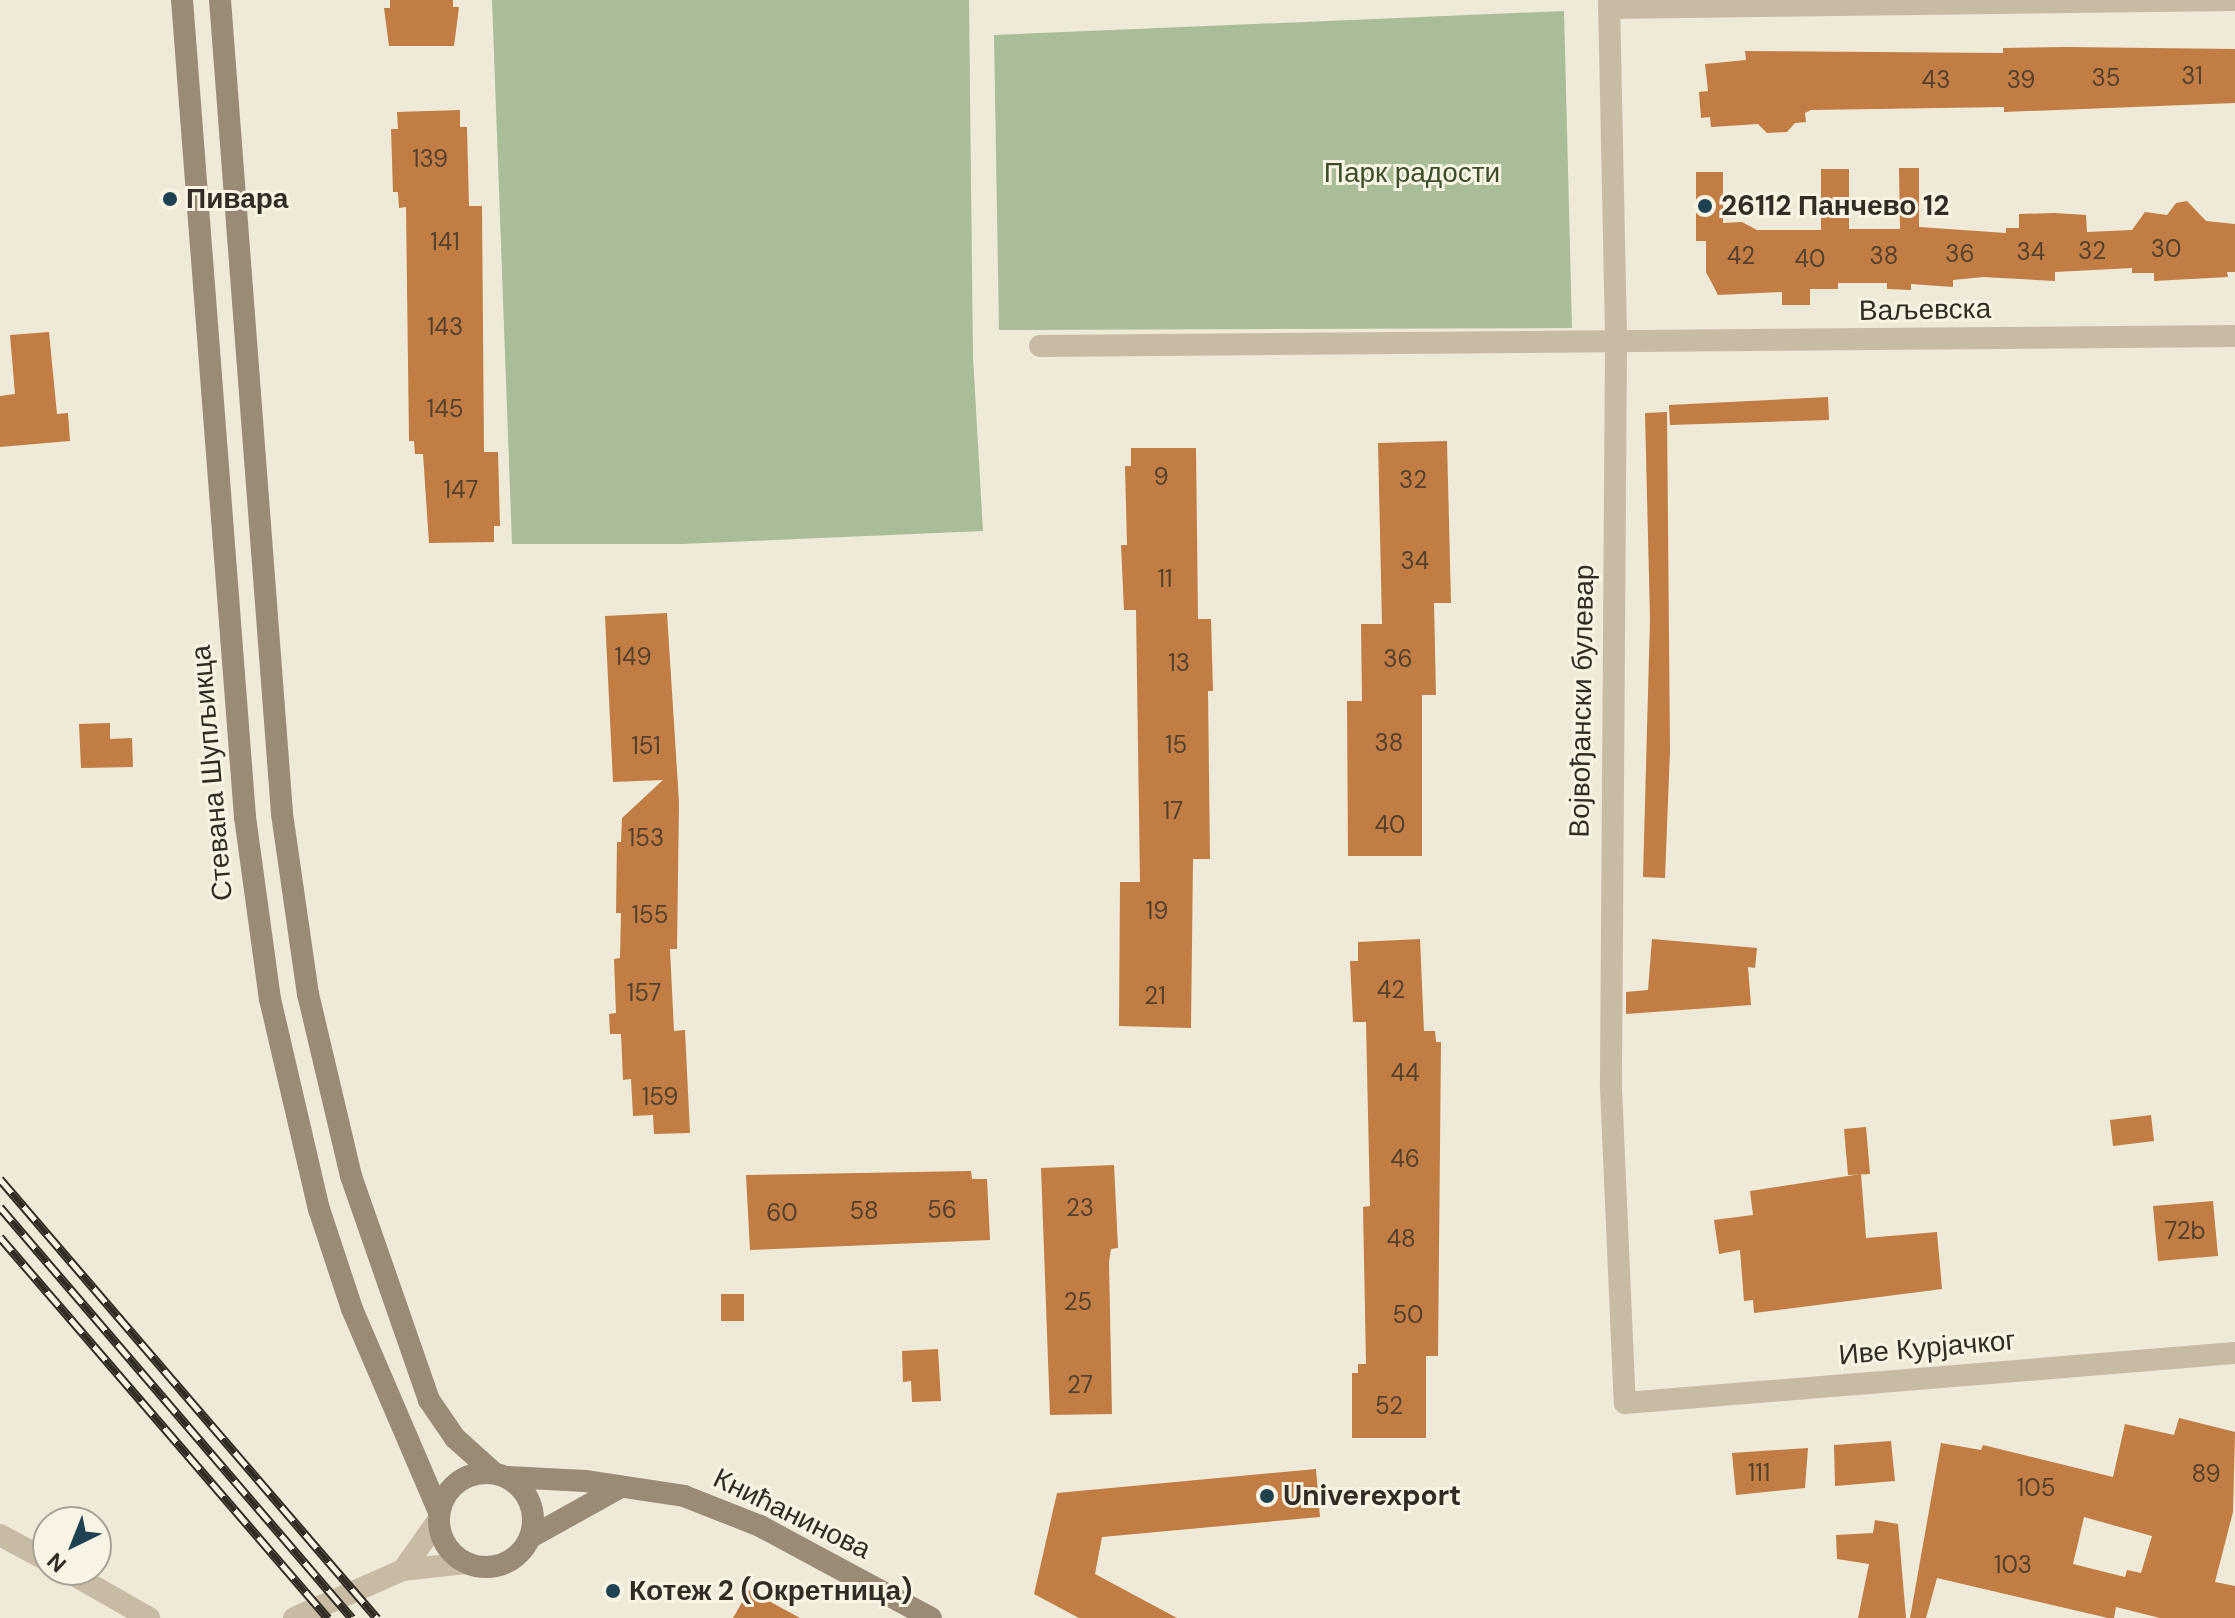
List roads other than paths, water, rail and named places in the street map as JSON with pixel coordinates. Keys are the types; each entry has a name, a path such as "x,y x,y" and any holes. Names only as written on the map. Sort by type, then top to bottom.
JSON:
{"main road":[{"name":"Стевана Шупљикца","path":"182,0 243,802 270,999 319,1209 352,1309 439,1516"},
{"path":"220,0 282,814 297,935 351,1176 429,1400 455,1438 528,1496 534,1523 523,1551 502,1565 465,1563 446,1545 439,1516 458,1482 500,1475"},
{"name":"Книћанинова","path":"500,1475 684,1496 760,1526 931,1618"},
{"path":"531,1537 621,1487"}],"street":[{"path":"1609,4 2235,0"},
{"name":"Војвођански булевар","path":"1609,4 1616,344 1611,1088 1625,1403"},
{"name":"Ваљевска","path":"1040,346 1616,344 2235,336"},
{"name":"Иве Курјачког","path":"1625,1403 2235,1353"},
{"path":"403,1570 439,1516"},
{"path":"0,1535 32,1552"},
{"path":"294,1618 403,1570 465,1563"},
{"path":"93,1586 149,1618"}],"railway":[{"path":"0,1179 377,1618"},
{"path":"0,1207 352,1618"},
{"path":"0,1237 328,1618"}],"place":[{"name":"Пивара","path":"170,199"},
{"name":"26112 Панчево 12","path":"1705,206"},
{"name":"Univerexport","path":"1267,1496"},
{"name":"Котеж 2 (Окретница)","path":"613,1591"}],"park label":[{"name":"Парк радости","path":"1412,173"}]}
